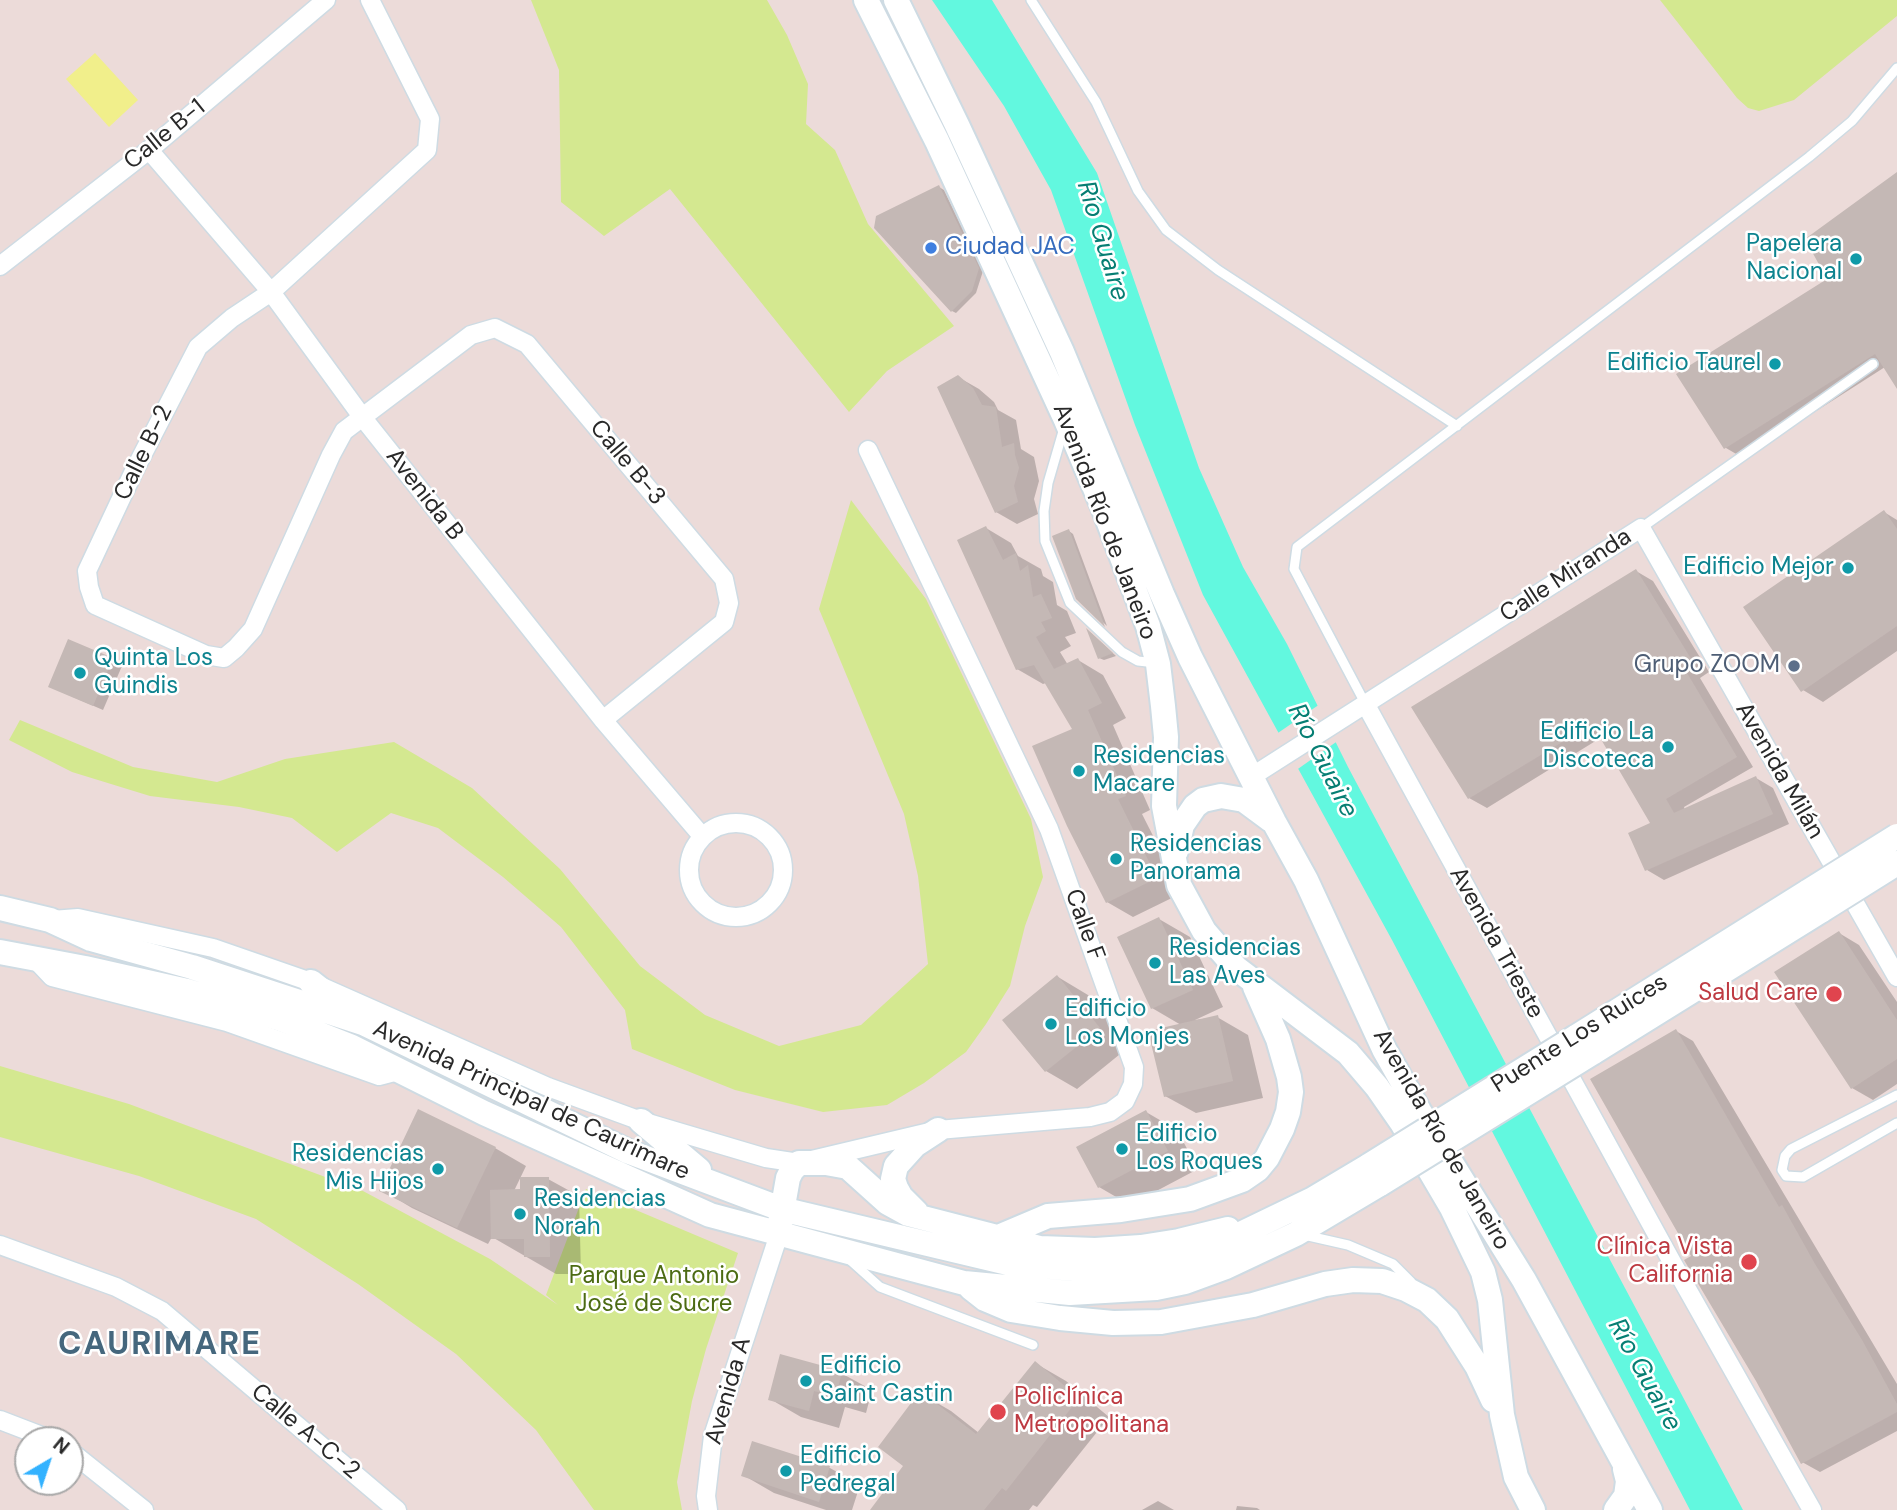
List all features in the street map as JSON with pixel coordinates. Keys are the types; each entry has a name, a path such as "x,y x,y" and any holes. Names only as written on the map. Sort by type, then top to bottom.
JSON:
{"main road":[{"name":"Avenida Río de Janeiro","path":"866,0 937,141 1066,420 1147,626 1158,664 1166,737 1164,806 1178,885 1204,931 1236,968 1348,1053 1377,1087 1402,1123 1452,1208 1483,1272 1490,1300 1502,1415 1516,1477 1533,1510"},
{"name":"Avenida Río de Janeiro","path":"895,0 957,125 1062,352 1162,594 1251,777 1332,932 1384,1049 1524,1280 1650,1510"},
{"path":"1174,864 1182,825 1195,806 1251,777"},
{"path":"1203,800 1221,796 1244,800 1274,822"},
{"name":"Puente Los Ruices","path":"1375,1175 1816,900 1897,836"},
{"name":"Puente Los Ruices","path":"1816,900 1897,863"},
{"name":"Avenida Principal de Caurimare","path":"0,908 50,920 91,939 205,971 363,1023 627,1151 782,1209 1008,1263 1096,1271 1152,1265 1199,1254 1313,1199 1375,1175"},
{"name":"Avenida Principal de Caurimare","path":"0,952 85,968 187,992 281,1019 352,1046 484,1113 710,1215 964,1283 1070,1293 1156,1288 1206,1276 1296,1234 1375,1175"},
{"path":"311,982 363,1023"},
{"path":"996,1238 1048,1216 1121,1210 1190,1199 1232,1184 1258,1169 1271,1152 1282,1129 1291,1092 1278,1039 1253,983"},
{"path":"525,1102 537,1120 755,1218 779,1234 788,1178 799,1163 826,1163 848,1167 888,1203 908,1214 1040,1248 1095,1250 1179,1241 1245,1223 1263,1225"},
{"path":"641,1121 722,1187"},
{"path":"925,1219 901,1197 893,1179 896,1166 903,1156 938,1130"},
{"path":"964,1283 985,1299 1011,1310 1113,1323 1161,1322 1210,1315 1325,1284 1353,1280 1382,1281 1427,1300 1447,1319 1460,1337 1502,1415"},
{"path":"1616,1510 1626,1496 1628,1480 1623,1462"}],"street":[{"name":"Calle B-1","path":"0,266 149,150 326,0"},
{"name":"Calle B-2","path":"363,418 344,431 331,455 253,629 224,657 206,655 95,604 89,587 88,571 134,471 198,347 232,317 271,292 427,150 430,119 370,0"},
{"name":"Avenida B","path":"149,150 271,292 363,418 603,720 702,836"},
{"name":"Calle B-3","path":"363,418 471,335 495,328 527,344 724,579 729,603 724,622 603,720"},
{"name":"Calle F","path":"799,1163 938,1130 1090,1117 1110,1112 1125,1101 1133,1084 1134,1068 1049,829 868,450"},
{"name":"Calle Miranda","path":"1251,777 1641,528"},
{"name":"Avenida Milán","path":"1641,528 1897,977"},
{"name":"Avenida Trieste","path":"1362,707 1812,1510"},
{"path":"734,823 744,824 766,834 777,847 782,861 780,888 773,900 758,912 737,918 708,909 696,897 690,884 688,867 692,851 702,836 720,825 734,823"},
{"name":"Avenida Principal de Caurimare","path":"50,920 78,918 213,948 311,982 548,1087 732,1150 799,1163"},
{"name":"Avenida A","path":"708,1510 706,1496 713,1436 779,1234"},
{"name":"Calle A-C-2","path":"0,1245 116,1287 162,1311 389,1508"},
{"path":"84,1462 144,1510"}],"lane":[{"path":"1031,0 1096,102 1138,191 1167,230 1218,270 1457,426"},
{"path":"1362,707 1294,569 1297,547 1809,157 1852,121 1897,68"},
{"name":"Calle Miranda","path":"1641,528 1873,364"},
{"path":"1066,420 1048,483 1044,511 1045,541 1070,603 1122,652 1138,661 1158,664"},
{"path":"1897,1096 1791,1149 1785,1156 1782,1170 1786,1176 1803,1177 1897,1123"},
{"path":"1296,1234 1348,1245 1393,1264 1427,1300"},
{"path":"839,1251 880,1287 1033,1345"}],"green space":[{"path":"531,0 767,0 787,35 808,84 806,124 835,150 868,224 954,326 887,371 849,412 670,189 604,236 561,202 559,70"},
{"path":"1660,0 1897,0 1897,16 1794,100 1759,111 1748,108 1737,98"},
{"path":"851,500 926,599 1031,819 1043,877 1025,926 1010,986 986,1024 966,1052 924,1083 887,1105 823,1112 735,1090 632,1049 625,1010 561,927 503,877 438,828 391,813 337,852 292,818 239,807 150,796 72,772 9,740 20,720 133,767 217,782 285,759 394,742 472,788 560,869 640,966 705,1015 779,1046 861,1025 928,964 918,876 904,814 819,609"},
{"name":"Parque Antonio José de Sucre","path":"0,1066 129,1104 363,1191 490,1259 558,1305 546,1295 586,1189 738,1253 692,1401 677,1482 682,1510 594,1510 536,1430 456,1354 358,1284 256,1219 139,1176 0,1137"}],"shaded area":[{"path":"95,53 138,100 109,127 66,79"}],"water":[{"name":"Río Guaire","path":"932,0 992,0 1097,173 1199,468 1243,567 1287,644 1348,767 1743,1510 1690,1510 1392,940 1203,595 1135,425 1051,190 1004,106"}],"pier":[{"path":"1320,704 1339,740 1295,771 1275,735"}],"building":[{"name":"Edificio Taurel","path":"1897,172 1897,389 1875,354 1724,449 1676,374 1827,279 1805,239"},
{"name":"Ciudad JAC","path":"939,185 979,268 972,291 951,312 874,228 876,216"},
{"path":"958,375 973,388 982,405 996,407 1002,447 1014,443 1019,468 1014,486 1018,502 995,513 937,387"},
{"name":"Edificio Mejor","path":"1884,510 1897,529 1897,626 1801,692 1743,607"},
{"path":"986,526 1003,560 1016,553 1020,571 1028,565 1033,597 1041,594 1052,618 1041,622 1046,631 1036,637 1054,669 1078,658 1102,703 1088,710 1126,796 1118,799 1157,878 1106,903 1067,826 1032,746 1072,729 1034,665 1016,670 957,540"},
{"path":"1069,529 1105,627 1076,599 1052,536"},
{"path":"1636,569 1693,662 1684,668 1737,757 1666,799 1674,813 1756,776 1773,814 1645,871 1628,833 1650,823 1592,724 1468,799 1411,707"},
{"path":"1086,628 1113,653 1098,659"},
{"name":"Quinta Los Guindis","path":"68,639 113,658 93,706 48,687"},
{"name":"Residencias Las Aves","path":"1159,917 1193,990 1151,1009 1117,937"},
{"name":"Salud Care","path":"1839,931 1897,1020 1897,1059 1851,1089 1774,972"},
{"name":"Edificio Los Monjes","path":"1057,975 1100,1028 1045,1072 1002,1020"},
{"path":"1218,1015 1233,1081 1164,1097 1148,1031"},
{"path":"1676,1029 1779,1207 1782,1205 1862,1340 1897,1404 1897,1412 1801,1464 1756,1381 1684,1260 1691,1256 1590,1079"},
{"name":"Residencias Mis Hijos","path":"418,1109 496,1147 457,1228 379,1191"},
{"name":"Edificio Los Roques","path":"1146,1110 1168,1151 1098,1188 1076,1147"},
{"name":"Residencias Norah","path":"520,1177 549,1177 550,1257 524,1257 524,1239 491,1239 490,1190 520,1189"},
{"name":"Edificio Saint Castin","path":"780,1354 842,1371 836,1396 814,1391 809,1411 768,1400"},
{"name":"Policlínica Metropolitana","path":"1035,1361 1079,1398 1006,1491 1002,1488 984,1510 870,1510 903,1466 878,1447 920,1391 976,1434"},
{"name":"Edificio Pedregal","path":"752,1441 830,1466 819,1502 741,1476"}],"place":[{"name":"Ciudad JAC","path":"931,248"},
{"name":"Papelera Nacional","path":"1856,259"},
{"name":"Edificio Taurel","path":"1775,364"},
{"name":"Edificio Mejor","path":"1848,568"},
{"name":"Grupo ZOOM","path":"1794,666"},
{"name":"Quinta Los Guindis","path":"80,673"},
{"name":"Edificio La Discoteca","path":"1668,747"},
{"name":"Residencias Macare","path":"1079,771"},
{"name":"Residencias Panorama","path":"1116,859"},
{"name":"Residencias Las Aves","path":"1155,963"},
{"name":"Salud Care","path":"1834,994"},
{"name":"Edificio Los Monjes","path":"1051,1024"},
{"name":"Edificio Los Roques","path":"1122,1149"},
{"name":"Residencias Mis Hijos","path":"438,1169"},
{"name":"Residencias Norah","path":"520,1214"},
{"name":"Clínica Vista California","path":"1749,1262"},
{"name":"Edificio Saint Castin","path":"806,1381"},
{"name":"Policlínica Metropolitana","path":"998,1412"},
{"name":"Edificio Pedregal","path":"786,1471"}],"district":[{"name":"CAURIMARE","path":"160,1346"}]}
